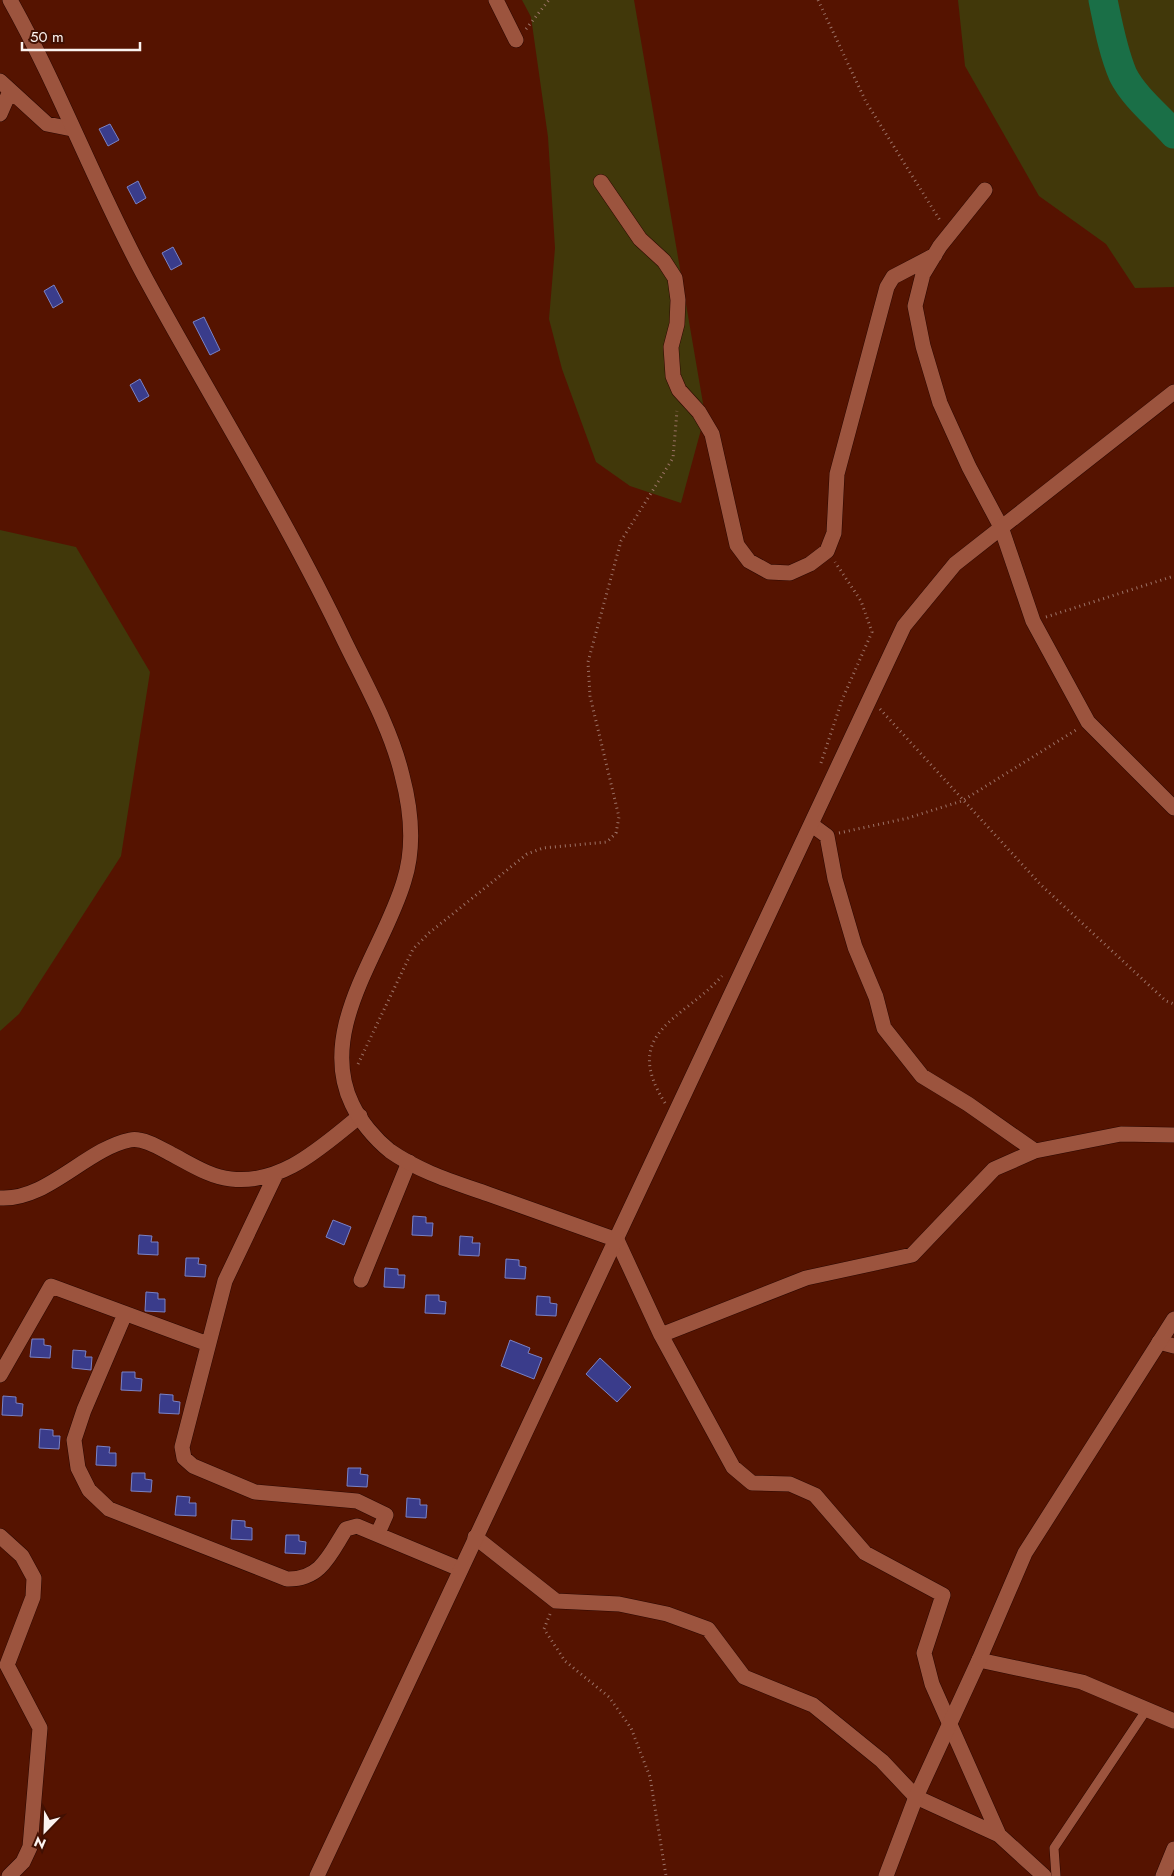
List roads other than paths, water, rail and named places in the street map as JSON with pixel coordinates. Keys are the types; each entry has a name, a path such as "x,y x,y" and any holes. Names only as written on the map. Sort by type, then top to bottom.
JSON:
{"street":[{"path":"10,0 26,29 72,130 145,278 308,564 383,721 403,776 410,817 410,850 406,878 344,1028 342,1056 344,1080 352,1104 367,1128 389,1150 426,1172 617,1240 661,1335 733,1467 752,1483 790,1484 815,1495 865,1553 942,1595 924,1653 932,1684 999,1835"},
{"path":"496,0 516,40"},
{"path":"5,86 47,124 72,130"},
{"path":"0,114 5,86"},
{"path":"601,182 640,239 664,261 674,278 678,300 677,324 671,347 673,376 679,390 699,412 712,434 737,545 749,562 770,572 790,573 810,564 828,551 834,533 837,474 887,287 893,277 935,255"},
{"path":"986,190 949,235 922,274 915,306 922,346 940,403 969,466 1001,527 1033,621 1088,722 1174,808"},
{"path":"317,1876 904,626 955,564 1174,392"},
{"path":"812,825 826,836 835,879 855,948 876,997 884,1028 922,1076 968,1104 1035,1151"},
{"path":"0,1198 10,1199 48,1184 111,1145 132,1139 155,1145 200,1170 230,1179 259,1179 276,1174 310,1155 360,1116"},
{"path":"661,1335 806,1278 912,1255 994,1169 1035,1151 1121,1134 1174,1136"},
{"path":"362,1280 409,1162"},
{"path":"276,1174 224,1281 182,1447 184,1458 193,1466 255,1492 357,1501 386,1514 378,1533"},
{"path":"0,1374 51,1286 208,1344"},
{"path":"125,1314 84,1410 74,1440 78,1468 85,1483 89,1490 110,1509 287,1579 300,1580 312,1575 322,1567 346,1529 357,1526 378,1533 460,1569"},
{"path":"886,1876 916,1797 979,1660 1025,1553 1174,1318"},
{"path":"1159,1342 1174,1346"},
{"path":"0,1536 22,1556 34,1578 33,1597 7,1665 40,1728 30,1847 23,1862 9,1876"},
{"path":"475,1537 556,1601 619,1604 667,1614 708,1630 744,1677 813,1705 882,1761 916,1797 999,1835 1044,1876"},
{"path":"979,1660 1082,1682 1174,1721"},
{"path":"1163,1876 1174,1849"}],"lane":[{"path":"1056,1876 1054,1848 1147,1709"}],"waterway":[{"path":"1103,0 1119,66 1123,75 1140,99 1174,134"}]}
